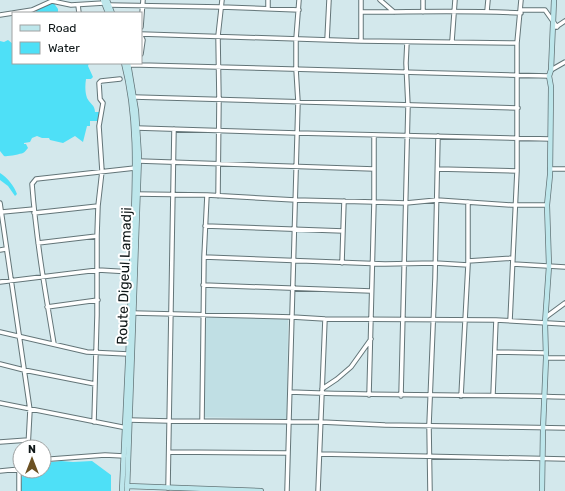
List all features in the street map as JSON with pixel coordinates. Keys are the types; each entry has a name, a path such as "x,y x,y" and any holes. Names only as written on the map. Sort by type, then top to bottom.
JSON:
{"main road":[{"path":"542,491 546,356 545,323 549,266 547,205 550,169 551,87 548,76 551,70 555,28 553,21 554,0"},
{"path":"106,2 108,12"},
{"path":"106,2 111,12"},
{"path":"122,491 127,428 128,354 136,194 135,144 127,64"},
{"name":"Route Digeul Lamadji","path":"127,64 134,97 139,161 136,194 129,420 127,428 127,489"},
{"path":"127,489 168,488 261,491"}],"street":[{"path":"19,12 32,10 52,0 71,5 106,2 143,5 298,10"},
{"path":"88,0 91,4"},
{"path":"142,16 144,0"},
{"path":"218,196 220,100 218,36 222,0"},
{"path":"268,0 268,8"},
{"path":"287,491 298,102 296,39 299,0"},
{"path":"327,40 329,0"},
{"path":"361,0 361,41"},
{"path":"380,0 394,12"},
{"path":"423,0 423,12"},
{"path":"452,41 455,0"},
{"path":"487,11 488,0"},
{"path":"510,321 518,138 517,43 521,0"},
{"path":"78,5 79,12"},
{"path":"361,12 423,12 454,10 521,12 545,10 553,21"},
{"path":"0,15 12,13"},
{"path":"555,28 565,21"},
{"path":"142,35 407,42 452,41 517,43"},
{"path":"401,396 408,106 407,42"},
{"path":"551,70 564,63"},
{"path":"127,64 218,68 548,76"},
{"path":"94,422 98,300 97,236 98,206 102,172 99,126 103,103 100,99 99,83 101,81 120,79"},
{"path":"134,97 518,108"},
{"path":"137,128 550,139"},
{"path":"168,488 174,128"},
{"path":"369,395 373,264 374,135"},
{"path":"430,491 430,425 438,136"},
{"path":"139,161 374,169"},
{"path":"54,344 42,277 32,184 36,179 135,168"},
{"path":"438,169 517,171"},
{"path":"550,169 565,169"},
{"path":"136,194 207,195 295,200 406,203 437,200 547,205"},
{"path":"202,421 204,315 203,285 207,195"},
{"path":"342,263 344,201"},
{"path":"461,396 468,263 468,202"},
{"path":"0,203 2,212 1,220 20,336 30,410 28,439"},
{"path":"2,212 98,206"},
{"path":"205,226 343,231"},
{"path":"38,243 97,236"},
{"path":"0,250 6,249"},
{"path":"204,257 373,264 435,262 468,263 513,258"},
{"path":"513,264 565,267"},
{"path":"0,282 98,270 132,272"},
{"path":"203,285 371,291"},
{"path":"47,306 98,300"},
{"path":"546,317 565,303"},
{"path":"133,313 325,319 465,319 565,324"},
{"path":"318,491 325,319"},
{"path":"493,395 496,320"},
{"path":"0,332 87,352 128,354"},
{"path":"322,391 351,366 371,339"},
{"path":"495,352 565,358"},
{"path":"0,364 95,384"},
{"path":"290,392 322,391 401,396 431,394 461,396 493,395 565,397"},
{"path":"0,403 127,428"},
{"path":"129,420 321,422 385,425 565,428"},
{"path":"0,442 12,441"},
{"path":"169,452 288,453"},
{"path":"320,454 565,459"},
{"path":"52,459 105,455 124,456"},
{"path":"0,471 12,470"},
{"path":"19,491 20,479"}],"shaded area":[{"path":"204,317 288,318 287,419 202,417"}],"water":[{"path":"53,2 58,9 58,12 36,12 38,9"},
{"path":"8,40 12,43 12,64 89,64 88,66 93,77 91,79 86,79 86,96 95,112 100,112 99,121 90,121 90,126 87,126 83,142 75,136 63,143 37,136 32,138 30,142 24,143 28,148 23,153 4,156 0,151 0,41 4,42"},
{"path":"0,173 6,177 12,185 17,194 15,196 8,186 0,180"},
{"path":"92,461 111,475 111,491 20,491 22,479 52,479 52,462"}]}
